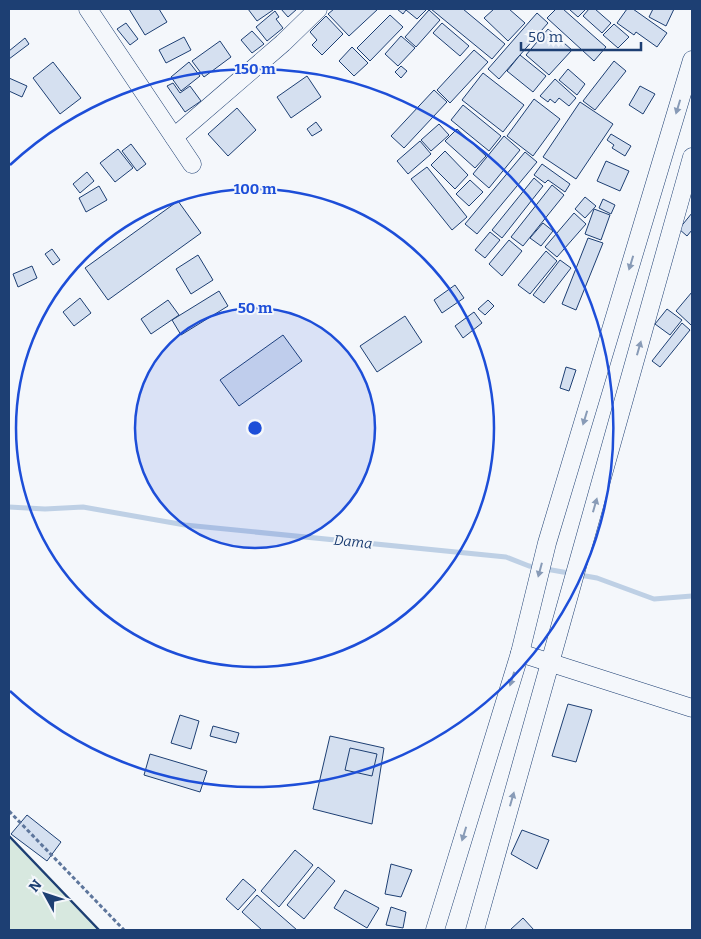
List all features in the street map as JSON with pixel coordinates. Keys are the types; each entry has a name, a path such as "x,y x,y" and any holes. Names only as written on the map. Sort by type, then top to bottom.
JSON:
{"street":[{"path":"88,9 192,164"},
{"path":"174,137 283,43 318,9"},
{"path":"435,930 520,653 547,543 692,60"},
{"path":"475,930 692,157"},
{"path":"520,653 692,708"}],"path":[{"path":"9,811 124,930"}],"shaded area":[{"path":"9,836 99,930 9,930"}],"building":[{"path":"129,9 159,9 167,22 145,35"},
{"path":"248,9 272,9 273,10 257,21"},
{"path":"281,9 297,9 288,17"},
{"path":"334,9 378,9 349,36 328,14"},
{"path":"397,9 426,10 417,19 406,10 403,14"},
{"path":"431,9 463,9 505,44 492,59"},
{"path":"494,9 509,9 525,23 508,41 484,18"},
{"path":"556,9 563,9 606,47 594,61 547,18"},
{"path":"571,9 586,9 578,17"},
{"path":"589,9 595,9 611,23 602,33 583,16"},
{"path":"627,9 633,9 667,33 657,47 636,32 634,35 617,23"},
{"path":"653,9 674,9 666,26 649,17"},
{"path":"429,10 440,20 416,47 405,37"},
{"path":"275,11 279,17 276,19 283,28 267,41 256,27"},
{"path":"537,13 548,23 499,79 488,69"},
{"path":"390,15 403,27 370,61 357,48"},
{"path":"326,16 343,34 322,55 312,45 317,40 310,32"},
{"path":"126,23 138,39 130,45 117,29"},
{"path":"442,23 469,46 460,56 433,33"},
{"path":"614,24 629,37 618,48 603,35"},
{"path":"548,29 572,50 549,75 526,55"},
{"path":"252,31 264,44 252,53 241,40"},
{"path":"401,36 415,48 398,66 385,54"},
{"path":"184,37 191,50 166,63 159,50"},
{"path":"25,38 29,44 9,59 9,51"},
{"path":"220,41 231,57 204,77 192,61"},
{"path":"352,47 368,63 354,76 339,61"},
{"path":"474,50 488,62 450,103 437,90"},
{"path":"520,55 546,76 533,92 507,71"},
{"path":"614,61 626,71 595,110 583,101"},
{"path":"53,62 81,98 60,114 33,78"},
{"path":"189,62 200,76 181,91 171,77"},
{"path":"401,66 407,71 401,78 395,72"},
{"path":"568,69 585,84 577,95 559,80"},
{"path":"483,73 524,105 503,132 462,100"},
{"path":"307,76 321,97 291,118 277,97"},
{"path":"9,78 27,86 22,97 9,91"},
{"path":"555,79 576,98 569,106 559,98 555,103 550,99 548,102 540,96"},
{"path":"173,83 180,93 190,86 201,101 185,112 167,86"},
{"path":"640,86 655,94 643,114 629,105"},
{"path":"434,90 447,102 404,148 391,136"},
{"path":"534,99 560,119 533,156 507,136"},
{"path":"580,102 613,124 576,179 543,157"},
{"path":"463,105 501,136 489,151 451,120"},
{"path":"237,108 256,130 228,156 208,134"},
{"path":"316,122 322,130 312,136 307,129"},
{"path":"439,124 449,135 431,151 421,140"},
{"path":"457,129 486,156 475,168 445,141"},
{"path":"611,134 631,146 625,156 612,148 614,145 607,140"},
{"path":"504,136 520,150 489,188 473,174"},
{"path":"420,141 431,154 408,174 397,161"},
{"path":"131,144 146,164 137,171 122,151"},
{"path":"118,149 133,168 115,182 100,163"},
{"path":"445,151 468,175 455,189 431,165"},
{"path":"525,152 537,162 477,234 465,224"},
{"path":"606,161 629,171 620,191 597,181"},
{"path":"542,164 570,184 565,192 548,180 545,183 534,175"},
{"path":"427,167 467,217 452,230 411,179"},
{"path":"87,172 94,181 80,193 73,184"},
{"path":"534,178 543,186 502,238 492,230"},
{"path":"470,180 483,192 469,206 456,194"},
{"path":"552,185 564,195 523,246 511,237"},
{"path":"99,186 107,200 86,212 79,198"},
{"path":"585,197 596,206 585,218 575,209"},
{"path":"603,199 615,205 611,214 599,208"},
{"path":"178,201 201,233 108,300 85,268"},
{"path":"594,209 610,215 601,240 585,234"},
{"path":"574,213 586,224 557,257 545,247"},
{"path":"692,213 692,230 687,236 679,229"},
{"path":"543,223 553,231 541,246 530,238"},
{"path":"490,232 500,240 485,258 475,250"},
{"path":"588,238 603,243 576,310 562,304"},
{"path":"509,240 522,251 502,276 489,264"},
{"path":"52,249 60,260 53,265 45,254"},
{"path":"546,251 557,261 530,294 518,285"},
{"path":"198,255 213,280 191,294 176,269"},
{"path":"560,260 571,268 544,303 533,295"},
{"path":"32,266 37,278 18,287 13,274"},
{"path":"455,285 464,298 442,313 434,300"},
{"path":"219,291 228,306 181,335 172,320"},
{"path":"692,292 692,324 691,325 676,311"},
{"path":"80,298 91,313 74,326 63,312"},
{"path":"168,300 179,315 151,334 141,319"},
{"path":"488,300 494,306 485,315 478,309"},
{"path":"667,309 682,320 670,335 655,324"},
{"path":"474,312 482,323 463,338 455,326"},
{"path":"405,316 422,342 377,372 360,346"},
{"path":"682,323 690,330 660,367 652,361"},
{"path":"283,335 302,361 239,406 220,380"},
{"path":"566,367 576,370 569,391 560,388"},
{"path":"568,704 592,710 576,762 552,756"},
{"path":"180,715 199,721 191,749 171,743"},
{"path":"213,726 239,733 236,743 210,736"},
{"path":"330,736 384,748 372,824 313,809"},
{"path":"350,748 377,754 372,776 345,770"},
{"path":"150,754 207,771 200,792 144,775"},
{"path":"27,815 61,842 47,861 11,834"},
{"path":"522,830 549,840 537,869 511,854"},
{"path":"295,850 313,865 279,907 261,891"},
{"path":"391,864 412,870 401,897 385,894"},
{"path":"318,867 335,881 304,919 287,905"},
{"path":"243,879 256,890 238,910 226,899"},
{"path":"345,890 379,908 367,928 334,908"},
{"path":"257,895 297,930 262,930 242,912"},
{"path":"391,907 406,912 403,928 386,925"},
{"path":"523,918 534,930 510,930"}],"waterway":[{"name":"Dama","path":"9,507 45,509 83,507 185,525 506,557 529,566 597,578 654,599 692,596"}],"wall":[{"path":"9,836 99,930"}]}
